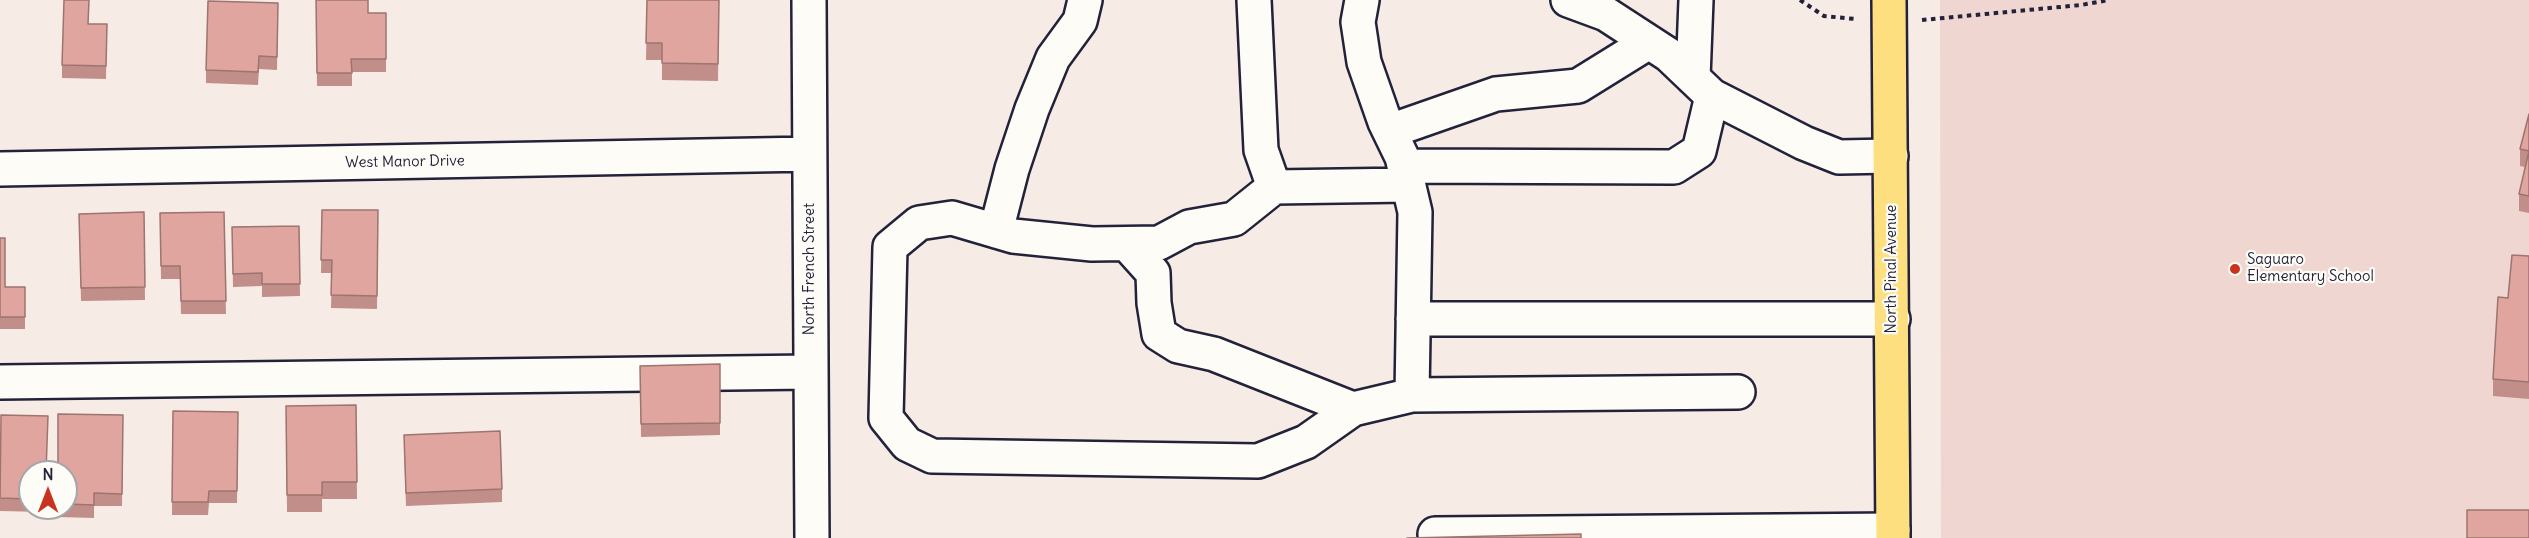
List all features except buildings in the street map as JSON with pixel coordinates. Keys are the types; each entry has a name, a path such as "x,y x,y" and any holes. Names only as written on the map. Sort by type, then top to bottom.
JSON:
{"main road":[{"name":"North Pinal Avenue","path":"1889,12 1893,534"}],"street":[{"name":"North French Street","path":"809,0 812,538"},
{"path":"996,231 1032,110 1053,58 1080,21 1085,0"},
{"path":"1254,0 1261,150 1274,187"},
{"path":"1362,0 1358,22 1364,62 1406,176 1415,212 1412,394"},
{"path":"1568,0 1606,14 1669,55 1702,87 1804,143 1839,157 1891,156"},
{"path":"1696,0 1702,87 1699,151 1674,167 1406,176 1274,187 1234,219 1189,227 1159,243 1092,244 1013,236 952,218 919,223 890,247 886,418 907,444 932,456 1258,461 1306,442 1353,409 1412,394 1738,392"},
{"path":"1390,131 1496,94 1578,86 1649,42"},
{"name":"West Manor Drive","path":"0,169 809,154"},
{"path":"1127,244 1153,273 1154,303 1159,334 1178,346 1214,354 1353,409"},
{"path":"1413,320 1893,320"},
{"path":"0,382 810,372"},
{"path":"1435,534 1893,534"}],"path":[{"path":"1800,0 1824,16 2081,5 2109,0"}],"shaded area":[{"name":"Saguaro Elementary School","path":"1940,0 2529,0 2529,538 1941,538"}],"place":[{"name":"Saguaro Elementary School","path":"2235,269"}]}
